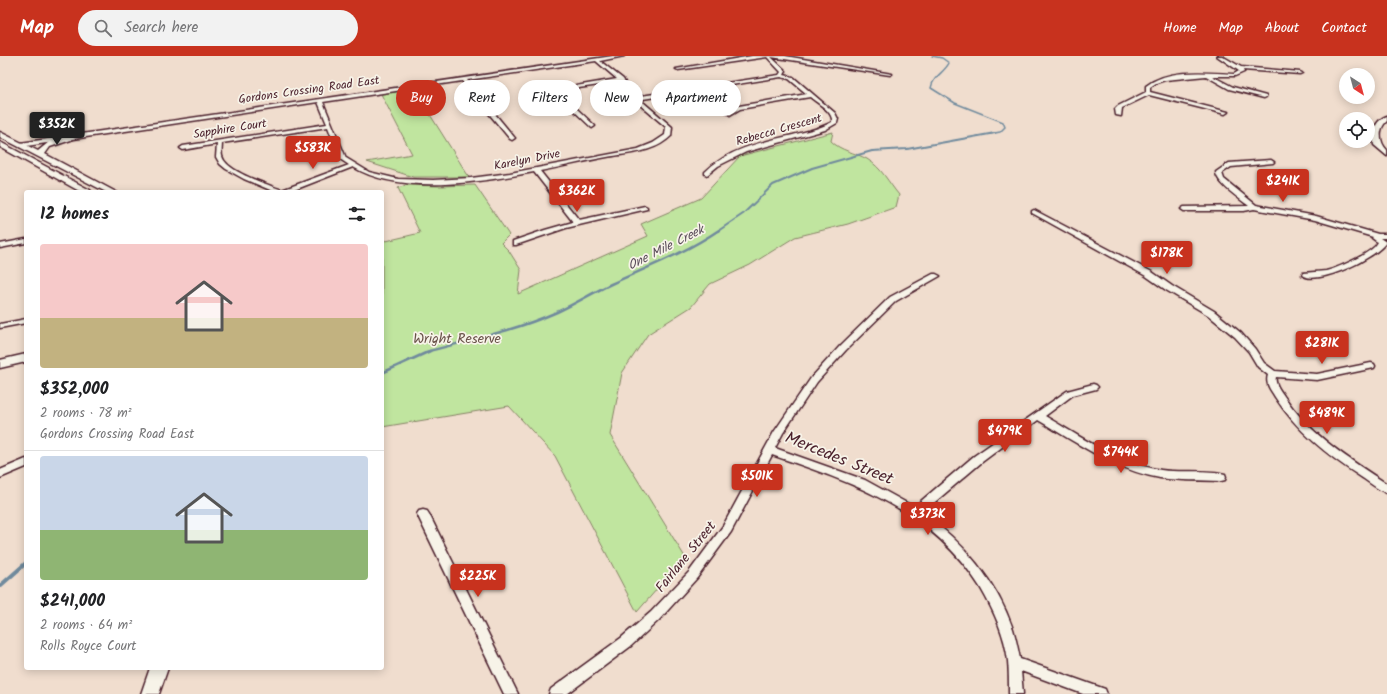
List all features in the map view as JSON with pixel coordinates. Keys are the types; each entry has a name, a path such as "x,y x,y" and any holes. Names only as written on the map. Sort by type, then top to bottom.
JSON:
{"main road":[{"path":"1387,118 1380,122 1376,130 1378,146 1387,154"},
{"path":"0,134 108,190"},
{"path":"41,155 41,152 46,147 68,138"},
{"path":"2,146 18,144"},
{"path":"2,146 83,190"},
{"path":"0,364 24,358"},
{"path":"150,694 158,670"}],"street":[{"name":"Gordons Crossing Road East","path":"464,80 622,56"},
{"path":"678,69 760,56 768,58 777,56 890,74"},
{"path":"1219,56 1240,68 1300,73"},
{"path":"643,98 781,76 784,72 768,58"},
{"name":"Karelyn Drive","path":"596,60 621,80"},
{"path":"1148,93 1148,87 1152,82 1168,77 1235,75 1242,72 1240,68"},
{"name":"Rebecca Crescent","path":"707,172 712,166 734,153 823,129 834,123 836,119 833,114 791,78 781,76"},
{"path":"1207,76 1231,88 1264,97"},
{"name":"Gordons Crossing Road East","path":"18,144 454,81"},
{"path":"590,85 554,90 592,126"},
{"path":"1119,115 1118,109 1120,107 1148,93 1225,112"},
{"path":"741,108 811,95"},
{"path":"286,190 351,166 343,159 320,100"},
{"name":"Karelyn Drive","path":"351,166 366,173 384,178 408,181 462,181 536,170 608,155 624,155 661,143 668,136 669,127 643,105"},
{"path":"494,116 512,138"},
{"name":"Sapphire Court","path":"183,148 329,125"},
{"name":"Gordons Crossing Road East","path":"18,144 95,133"},
{"path":"220,142 219,158 222,163 232,171 276,190"},
{"path":"1254,207 1222,180 1219,172 1229,165 1271,162"},
{"path":"536,170 578,223"},
{"path":"1184,209 1244,209 1254,207 1316,218 1384,239 1380,246 1351,265 1328,274 1306,275"},
{"path":"516,243 533,235 645,208"},
{"path":"1034,212 1149,274 1168,288 1211,313 1238,335 1252,351 1261,365 1273,374 1317,376 1372,366"},
{"path":"0,246 24,241"},
{"name":"Fairlane Street","path":"556,694 626,642 693,576 727,529 769,450 794,407 814,380 843,348 893,299 936,276"},
{"path":"0,326 24,321"},
{"path":"1273,374 1271,380 1273,386 1301,425 1339,458 1387,489"},
{"path":"916,512 978,459 1070,393 1093,387"},
{"path":"1038,416 1098,451 1130,466 1160,474 1221,477"},
{"name":"Mercedes Street","path":"769,450 874,489 916,512 948,538 964,555 985,585 1005,627 1014,663 1016,694"},
{"path":"0,474 24,464"},
{"path":"423,514 511,694"},
{"path":"1014,663 1100,694"}],"green space":[{"path":"396,92 396,116 431,116 469,177 413,177 367,162 412,154 381,94"},
{"name":"Wright Reserve","path":"833,132 831,141 843,149 867,159 881,171 899,195 896,207 848,224 795,237 750,265 710,284 691,307 648,334 622,373 610,435 685,557 637,612 555,456 509,406 384,427 384,240 386,241 420,233 398,188 406,185 475,185 509,235 501,243 509,251 521,270 518,294 648,236 641,224 701,198 740,156"}],"waterway":[{"name":"One Mile Creek","path":"932,56 942,58 949,63 936,77 931,88 955,103 1003,122 1005,127 1000,132 995,133"},
{"name":"One Mile Creek","path":"718,231 743,214 773,185 812,168 872,151 907,149 995,133"},
{"name":"One Mile Creek","path":"990,134 995,133"},
{"name":"One Mile Creek","path":"426,352 508,330 541,319 570,306 611,284 680,253 719,230"},
{"name":"One Mile Creek","path":"384,372 430,351"},
{"name":"One Mile Creek","path":"0,586 24,565"}]}
